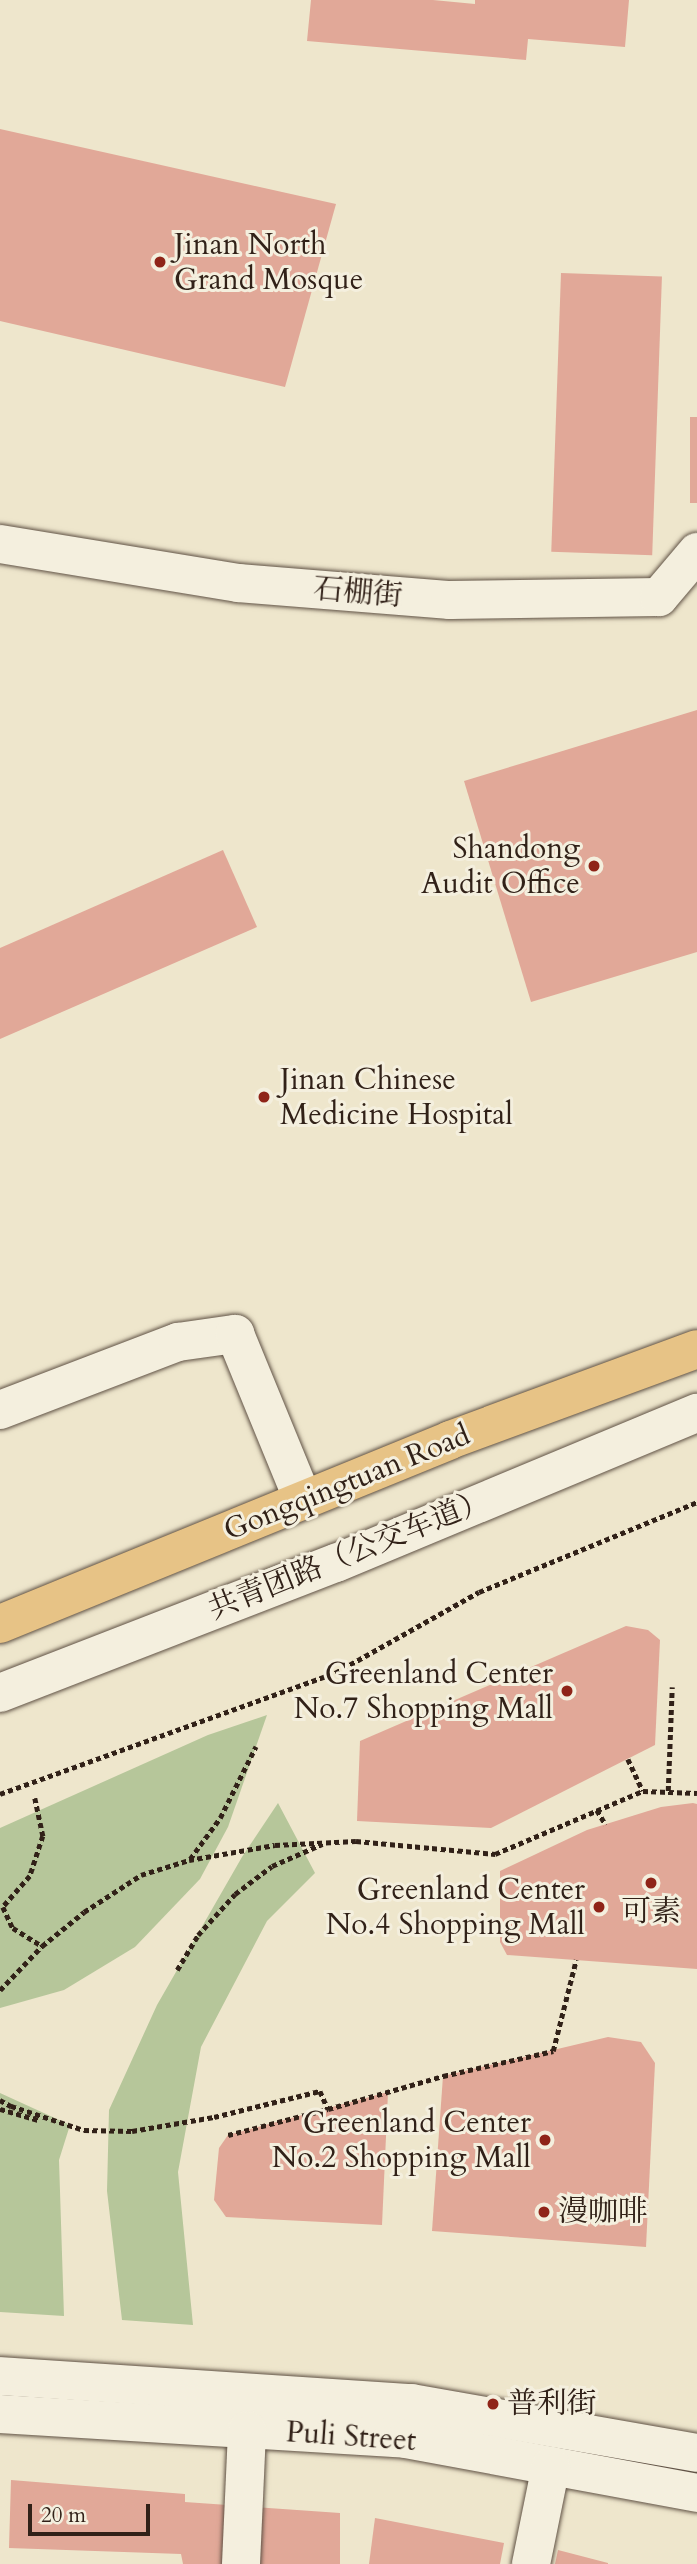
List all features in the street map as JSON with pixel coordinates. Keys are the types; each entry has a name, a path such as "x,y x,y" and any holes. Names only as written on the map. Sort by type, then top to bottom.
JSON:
{"main road":[{"name":"Gongqingtuan Road","path":"0,1625 450,1440 697,1349"}],"street":[{"name":"石棚街","path":"0,544 238,583 450,600 659,597 697,552"},
{"path":"0,1410 178,1342 235,1334 303,1500"},
{"name":"共青团路（公交车道）","path":"0,1693 335,1563 697,1412"},
{"name":"Puli Street","path":"0,2376 411,2403 697,2453"},
{"name":"Puli Street","path":"0,2414 406,2439 697,2493"},
{"path":"241,2564 247,2430"},
{"path":"531,2564 551,2466"}],"path":[{"path":"0,1794 335,1673 479,1592 697,1502"},
{"path":"668,1791 672,1687"},
{"path":"189,1860 220,1818 256,1746"},
{"path":"628,1759 643,1791"},
{"path":"0,1990 42,1946 85,1912 141,1875 189,1860 275,1845 356,1840 414,1848 495,1854 643,1791 697,1793"},
{"path":"35,1798 43,1836 30,1875 1,1907 13,1928 42,1946"},
{"path":"597,1810 606,1825"},
{"path":"177,1970 198,1935 235,1894 272,1866 326,1842"},
{"path":"229,2135 443,2076 553,2051 576,1960"},
{"path":"0,2100 84,2130 132,2131 214,2117 320,2091 328,2109"},
{"path":"0,2116 11,2106"},
{"path":"0,2109 38,2120"}],"green space":[{"path":"267,1715 228,1827 200,1879 135,1947 64,1990 0,2008 0,1828 208,1735"},
{"path":"278,1803 315,1873 267,1921 201,2047 178,2172 193,2325 122,2320 107,2191 109,2110 157,2005 242,1857"},
{"path":"0,2093 70,2125 59,2160 64,2316 0,2312"}],"building":[{"path":"311,0 433,0 475,4 475,0 629,0 625,47 528,39 526,60 307,41"},
{"name":"Jinan North Grand Mosque","path":"0,129 336,204 285,387 0,321"},
{"path":"561,273 662,277 652,555 551,552"},
{"path":"690,417 697,417 697,503 690,503"},
{"name":"Shandong Audit Office","path":"697,710 697,952 531,1002 464,781"},
{"path":"223,850 257,927 0,1039 0,948"},
{"name":"Greenland Center No.7 Shopping Mall","path":"626,1626 648,1630 660,1640 655,1745 491,1828 357,1821 360,1741"},
{"name":"Greenland Center No.4 Shopping Mall","path":"697,1804 697,1969 507,1955 500,1942 500,1871 587,1830 661,1807"},
{"name":"Greenland Center No.2 Shopping Mall","path":"608,2037 641,2042 655,2063 646,2247 432,2231 443,2076"},
{"path":"388,2092 382,2225 226,2217 214,2200 219,2148 228,2135"},
{"path":"11,2480 185,2494 185,2502 340,2513 340,2564 183,2564 181,2554 9,2548"},
{"path":"375,2518 504,2543 500,2564 369,2564"},
{"path":"558,2550 608,2563 608,2564 555,2564"}],"place":[{"name":"Jinan North Grand Mosque","path":"160,262"},
{"name":"Shandong Audit Office","path":"594,866"},
{"name":"Jinan Chinese Medicine Hospital","path":"264,1097"},
{"name":"Greenland Center No.7 Shopping Mall","path":"567,1691"},
{"name":"可素","path":"651,1883"},
{"name":"Greenland Center No.4 Shopping Mall","path":"599,1907"},
{"name":"Greenland Center No.2 Shopping Mall","path":"545,2140"},
{"name":"漫咖啡","path":"544,2212"},
{"name":"普利街","path":"493,2404"}]}
